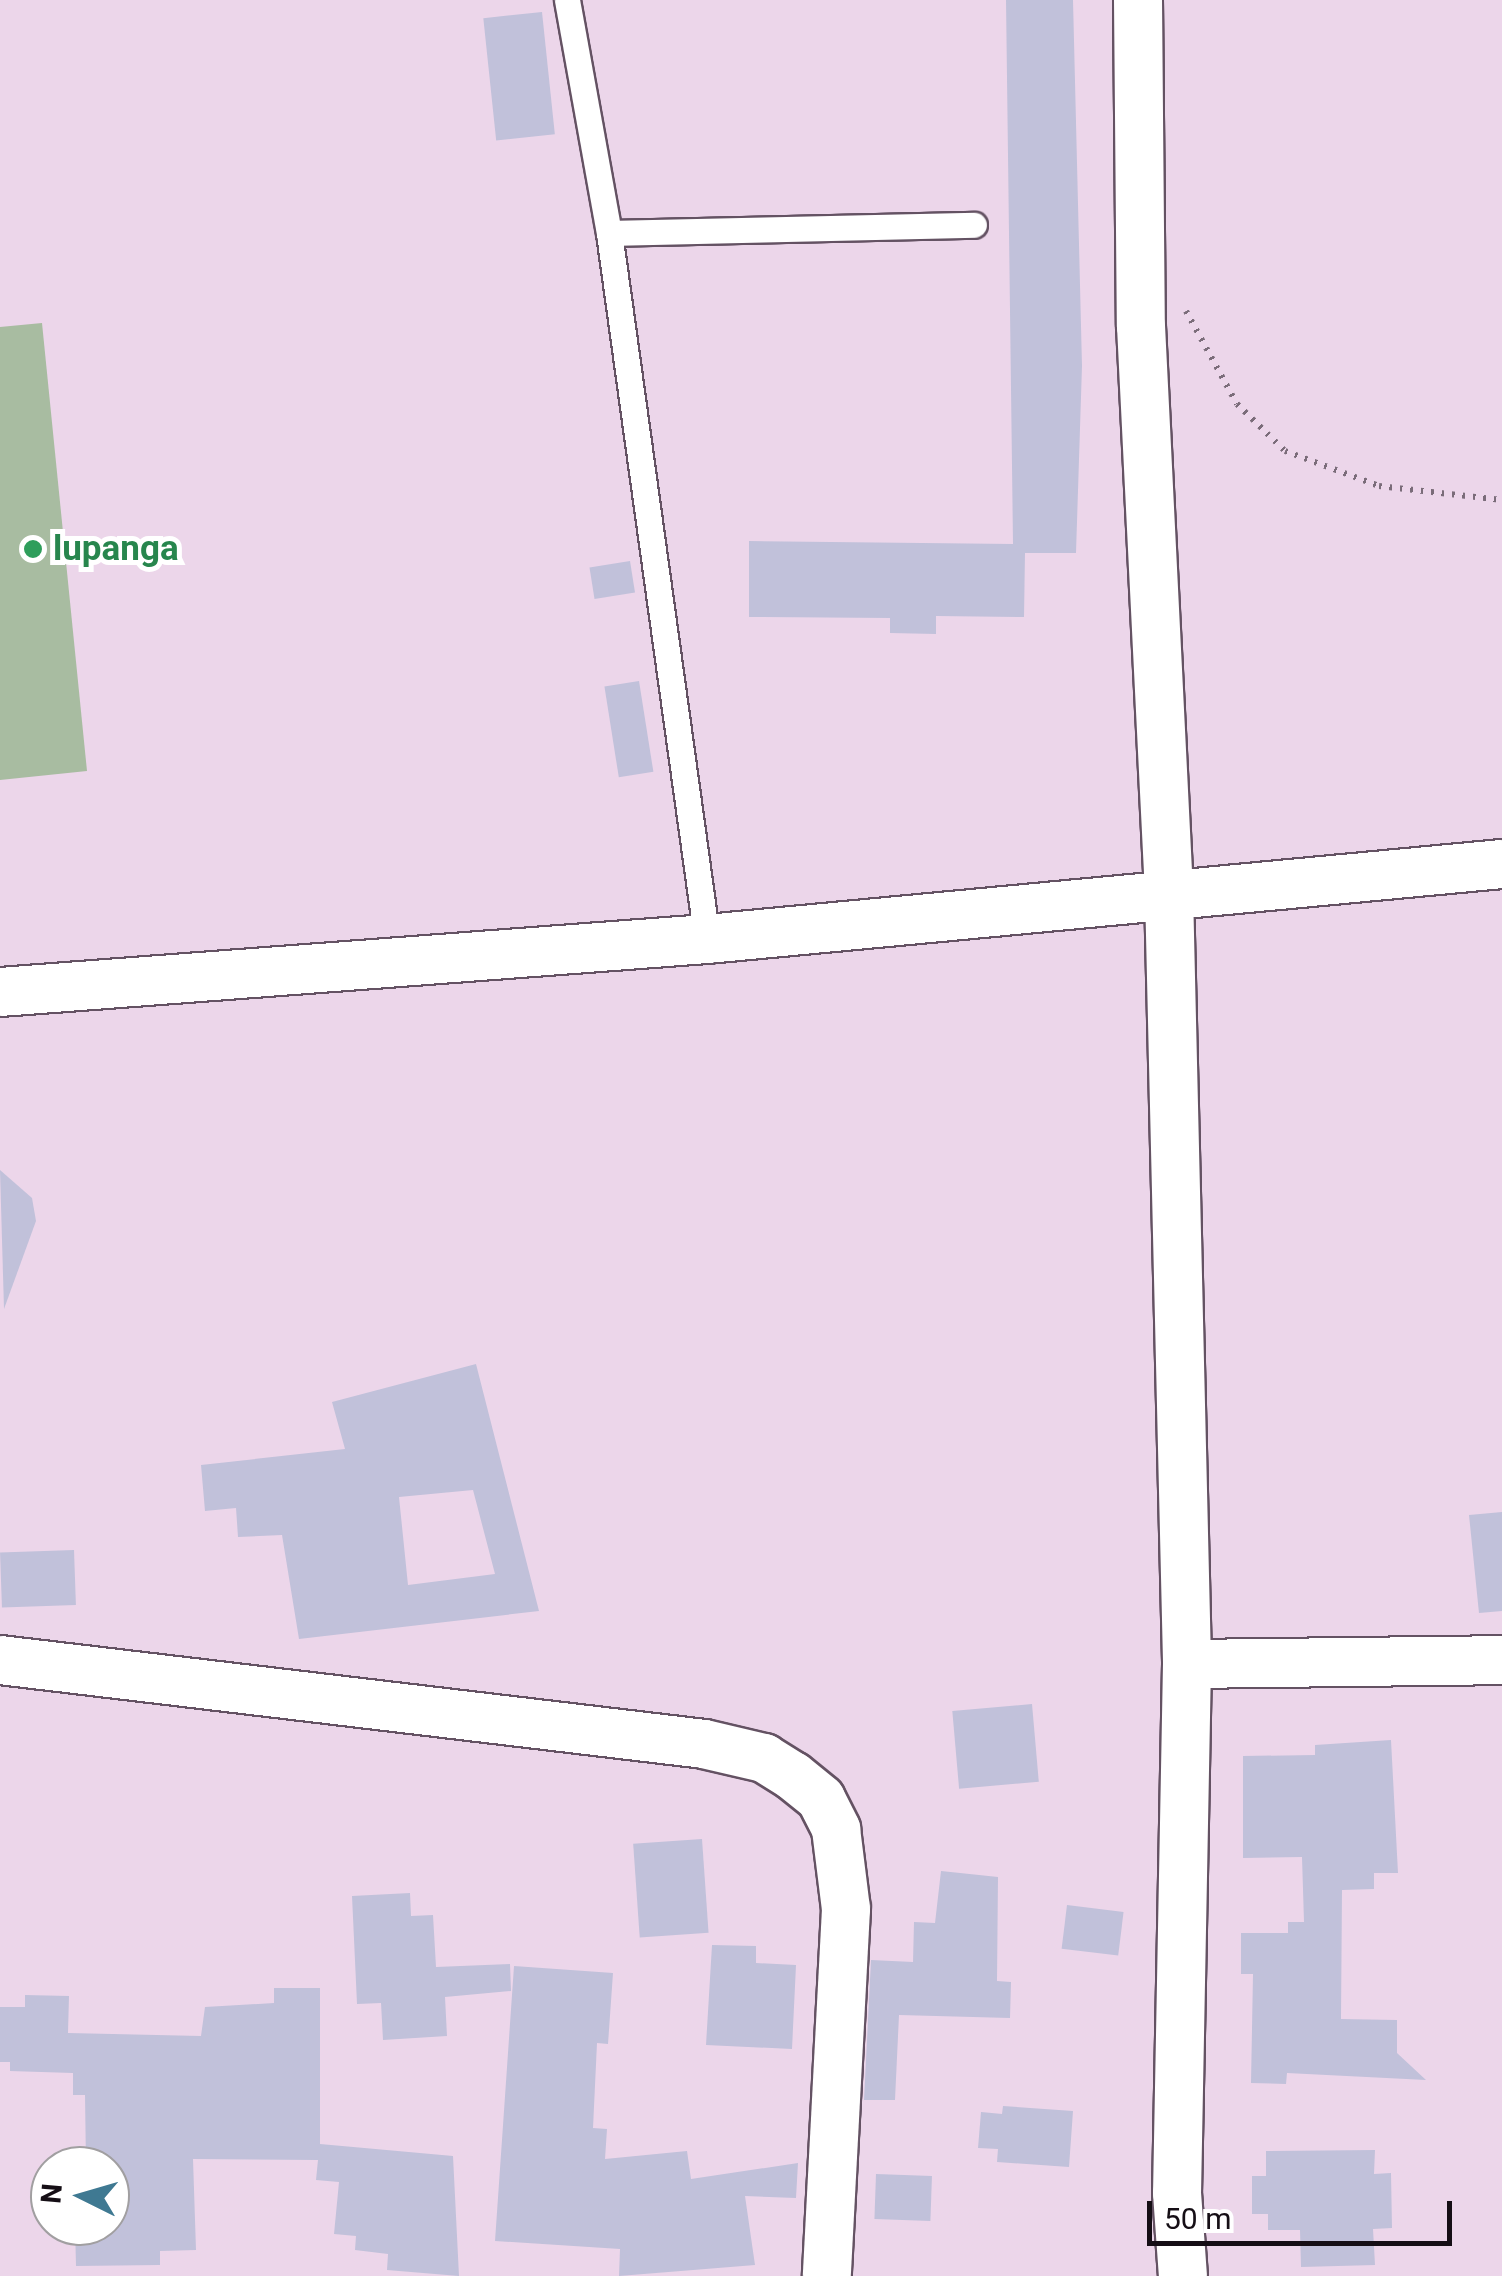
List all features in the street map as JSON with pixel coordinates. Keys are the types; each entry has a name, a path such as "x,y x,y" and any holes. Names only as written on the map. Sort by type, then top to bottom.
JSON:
{"street":[{"path":"1138,0 1141,326 1169,892 1188,1664 1177,2193 1183,2276"},
{"path":"0,992 707,939 1169,892 1502,864"},
{"path":"0,1660 704,1744 764,1758 793,1776 821,1800 836,1828 846,1909 827,2276"},
{"path":"1188,1664 1502,1660"}],"lane":[{"path":"568,0 609,234 707,939"},
{"path":"609,234 974,224"}],"path":[{"path":"1180,296 1237,404 1286,451 1380,486 1502,500"}],"green space":[{"name":"lupanga","path":"42,323 87,771 0,780 0,327"}],"building":[{"path":"1006,0 1073,0 1082,366 1076,553 1025,553 1024,617 936,616 936,634 890,633 890,618 749,617 749,541 1013,544"},
{"path":"542,12 555,134 496,140 483,18"},
{"path":"630,561 635,593 595,599 590,567"},
{"path":"639,681 653,772 619,777 604,686"},
{"path":"0,1170 32,1198 36,1221 4,1309"},
{"path":"476,1364 539,1611 299,1639 282,1535 238,1537 236,1508 205,1511 201,1465 345,1449 332,1402","holes":["473,1490 495,1574 408,1585 399,1497"]},
{"path":"1502,1512 1502,1611 1479,1613 1469,1515"},
{"path":"74,1550 76,1605 2,1608 0,1553"},
{"path":"1032,1704 1039,1782 959,1789 952,1711"},
{"path":"1391,1740 1398,1873 1374,1873 1374,1889 1342,1890 1341,2019 1397,2020 1397,2053 1426,2080 1287,2073 1286,2084 1251,2083 1253,1974 1241,1974 1241,1933 1288,1933 1288,1922 1304,1922 1302,1857 1243,1858 1243,1756 1315,1755 1315,1745"},
{"path":"702,1839 709,1933 640,1938 633,1844"},
{"path":"941,1871 998,1877 997,1981 1011,1982 1010,2018 899,2015 895,2100 864,2100 871,1960 913,1962 914,1922 935,1923"},
{"path":"410,1893 411,1916 433,1915 436,1967 510,1964 511,1991 445,1997 447,2036 383,2040 381,2003 357,2004 352,1896"},
{"path":"1067,1905 1124,1912 1118,1956 1062,1949"},
{"path":"712,1945 756,1946 756,1963 796,1965 792,2049 706,2045"},
{"path":"514,1966 613,1973 608,2044 597,2043 593,2128 607,2129 605,2159 687,2151 691,2179 798,2163 796,2198 745,2196 755,2265 619,2276 620,2249 495,2241"},
{"path":"274,1988 320,1988 320,2144 453,2156 459,2276 387,2270 388,2254 355,2250 356,2236 334,2234 339,2182 316,2180 318,2160 193,2159 196,2250 160,2251 160,2265 76,2266 76,2246 130,2246 130,2146 86,2146 85,2095 73,2095 73,2073 10,2071 10,2062 0,2062 0,2007 25,2007 25,1995 69,1996 68,2033 201,2036 205,2007 274,2003"},
{"path":"1003,2106 1073,2111 1069,2167 997,2162 998,2149 978,2148 981,2112 1002,2114"},
{"path":"1375,2150 1374,2174 1391,2173 1392,2228 1373,2229 1375,2265 1301,2267 1300,2230 1268,2230 1268,2214 1252,2214 1252,2176 1266,2176 1266,2151"},
{"path":"876,2174 932,2176 930,2221 874,2219"}],"place":[{"name":"lupanga","path":"33,549"}]}
